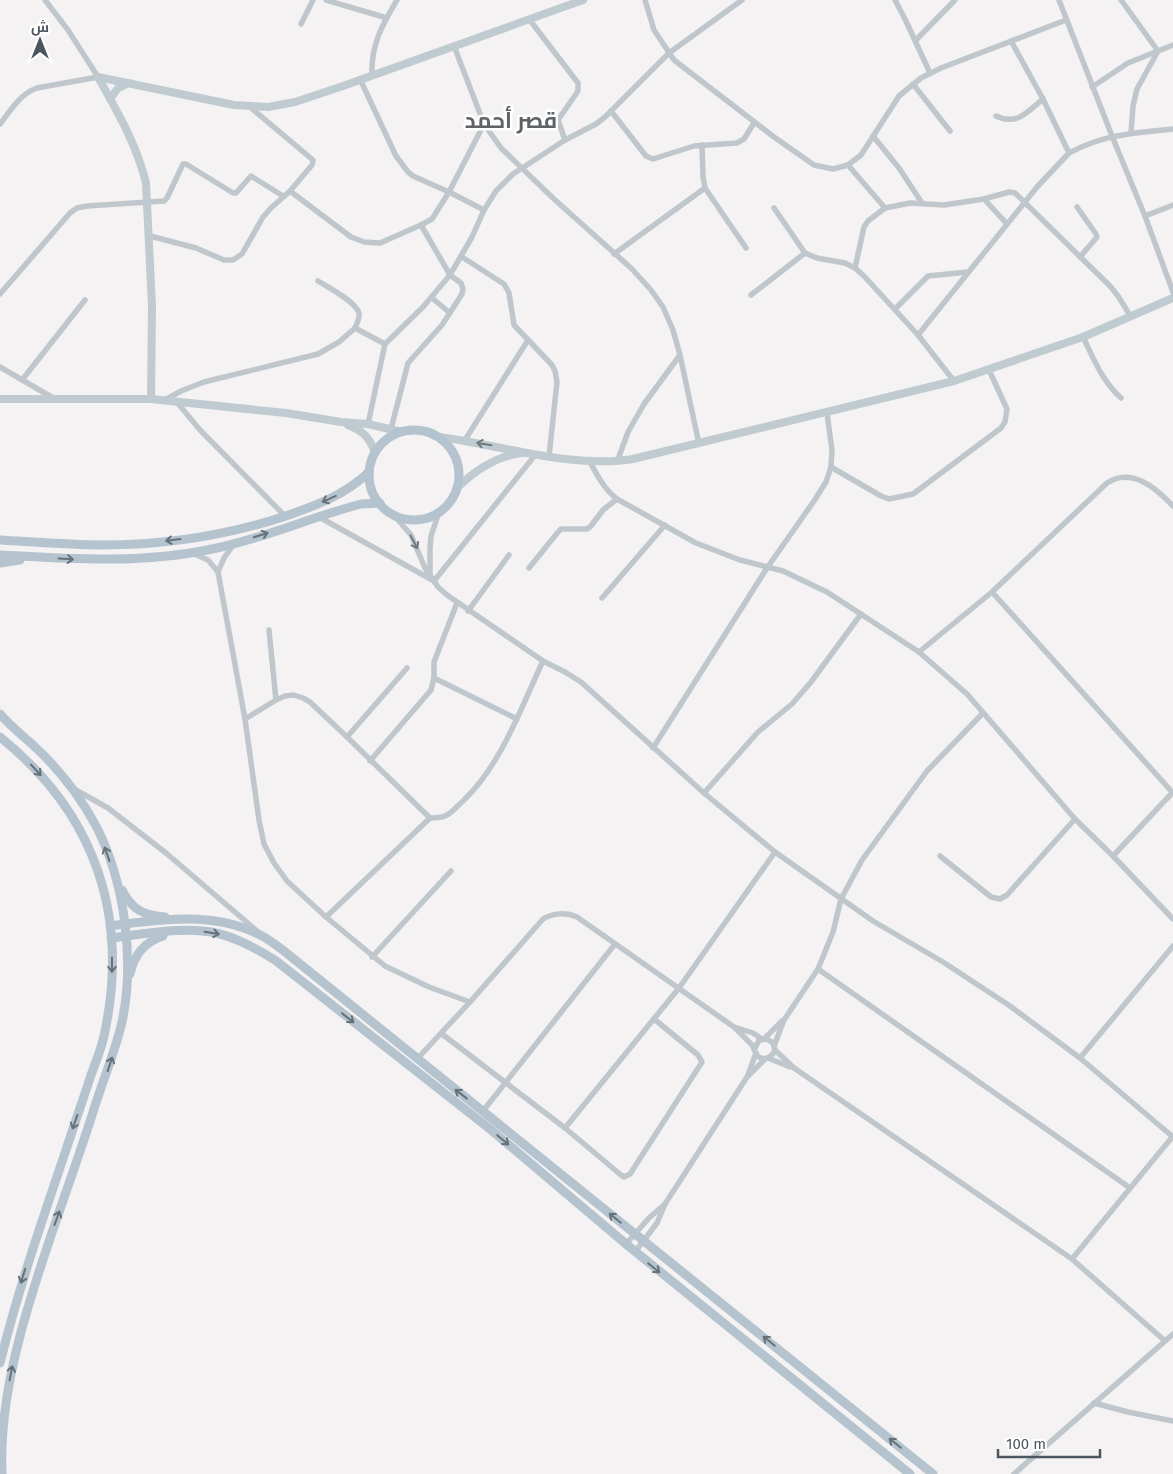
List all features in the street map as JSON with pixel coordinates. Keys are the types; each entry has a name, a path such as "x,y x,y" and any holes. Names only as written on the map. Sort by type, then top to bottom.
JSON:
{"main road":[{"path":"421,430 439,437 448,445 456,459 459,476 453,497 439,512 428,517 404,518 393,514 380,504 370,483 369,472 375,452 391,436 402,432 421,430"},
{"path":"0,540 103,545 168,541 220,534 268,522 308,509 354,486 369,472"},
{"path":"0,555 99,560 151,558 192,553 234,544 361,504 380,504"},
{"path":"0,563 32,557"},
{"path":"0,714 11,727 32,744 84,804 96,827 126,899 136,910 158,916 218,921 239,926 262,936 284,951 933,1474"},
{"path":"0,737 34,767 54,789 70,812 93,856 101,881 111,938 111,994 104,1038 24,1274 0,1363"},
{"path":"116,878 126,936 126,994"},
{"path":"110,926 198,919"},
{"path":"111,938 190,931 212,932 230,937 255,948 274,960 490,1129 635,1252 910,1474"},
{"path":"2,1474 2,1425 11,1371 27,1308 113,1057 132,966 136,955 144,945 154,939 190,931"},
{"path":"804,1389 813,1377"}],"street":[{"path":"45,0 68,30 98,77 142,164 146,183 150,236 152,306 151,399"},
{"path":"301,24 313,0"},
{"path":"326,0 386,18"},
{"path":"372,74 373,51 386,18 397,0"},
{"path":"0,124 22,96 28,92 37,88 98,77 234,105 268,107 295,102 583,0"},
{"path":"645,0 654,30 674,60 754,122 814,165 834,169 848,165 861,155 900,96 913,84 930,73 1066,20"},
{"path":"368,424 385,344 432,298 450,275 462,257 484,210 496,191 504,182 523,168 565,140 596,124 669,53 742,0"},
{"path":"895,0 916,40 930,73"},
{"path":"916,40 955,0"},
{"path":"1059,0 1092,88 1145,216 1173,292"},
{"path":"1121,0 1158,51"},
{"path":"529,19 578,83 578,91 558,120 565,140"},
{"path":"1011,41 1069,153"},
{"path":"1092,88 1128,64 1173,45"},
{"path":"454,46 484,124 501,148 643,280 658,299 672,330 680,355 699,444"},
{"path":"1131,133 1133,106 1137,89 1158,51"},
{"path":"360,79 387,139 404,168 413,176 484,210"},
{"path":"110,100 118,88 129,83"},
{"path":"913,84 950,131"},
{"path":"996,116 1006,120 1019,117 1043,100"},
{"path":"150,236 196,248 224,260 234,260 242,254 263,217 290,191 312,165 313,160 250,107"},
{"path":"611,111 649,158 656,159 702,145 738,143 744,138 754,122"},
{"path":"290,191 351,237 364,242 380,243 421,225 432,218 449,192 484,124"},
{"path":"918,335 1037,187 1069,153 1112,136 1173,129"},
{"path":"873,136 899,168 922,203"},
{"path":"702,145 704,188 746,248"},
{"path":"0,294 70,213 77,208 164,201 168,198 184,164 233,193 238,192 251,176 283,196"},
{"path":"848,165 885,208"},
{"path":"614,254 704,188"},
{"path":"855,268 864,226 885,208 910,203 944,205 984,199 1012,192 1025,202 1080,256 1118,296 1131,317"},
{"path":"984,199 1007,224"},
{"path":"1145,216 1173,205"},
{"path":"1077,207 1096,234 1096,237 1080,256"},
{"path":"774,208 805,253 817,258 844,263 855,268 864,276 918,335 954,381"},
{"path":"391,429 408,363 450,313 463,289 461,282 450,275 421,225"},
{"path":"751,295 805,253"},
{"path":"462,257 504,284 509,293 514,325 552,365 555,371 557,382 549,456"},
{"path":"895,309 928,276 968,272"},
{"path":"165,400 204,382 318,354 339,342 355,328 359,318 357,308 318,280"},
{"path":"432,298 450,313"},
{"path":"439,437 590,462 617,462 651,456 954,381 1083,337 1173,298"},
{"path":"22,380 85,300"},
{"path":"355,328 385,344"},
{"path":"1083,337 1102,375 1111,389 1121,398"},
{"path":"465,440 528,340"},
{"path":"617,462 628,432 640,411 680,355"},
{"path":"0,367 58,400"},
{"path":"831,467 881,496 890,499 913,494 1001,428 1005,422 1007,409 989,370"},
{"path":"0,399 165,400 368,424 402,432"},
{"path":"176,401 200,430 286,516"},
{"path":"653,748 767,568 822,490 831,467 832,443 827,413"},
{"path":"341,422 362,431 369,438 375,452"},
{"path":"457,488 483,466 495,460 515,454 532,453"},
{"path":"434,581 532,453"},
{"path":"590,462 604,486 616,499 696,543 722,554 783,571 827,592 919,652 967,694 1075,819 1173,919"},
{"path":"919,652 992,592 1106,483 1126,477 1139,480 1158,490 1173,506"},
{"path":"529,568 558,532 591,526 603,510 616,499"},
{"path":"430,574 430,548 439,512"},
{"path":"393,514 411,535 434,581 457,603 543,661 581,682 704,793 775,852 873,921 944,962 1010,1006 1080,1058 1173,1136 1072,1259"},
{"path":"319,517 434,581"},
{"path":"602,598 665,525"},
{"path":"218,572 224,558 234,544"},
{"path":"192,553 208,560 218,572 245,719 258,820 264,844 274,863 287,881 326,917 385,966 470,1002"},
{"path":"468,611 509,556"},
{"path":"992,592 1173,792 1113,856"},
{"path":"370,761 431,690 434,678 434,662 457,603"},
{"path":"704,793 758,732 792,704 861,614"},
{"path":"269,630 276,700"},
{"path":"326,917 430,818 450,813 478,787 490,770 517,719 543,661"},
{"path":"347,737 407,668"},
{"path":"434,678 517,719"},
{"path":"245,719 285,696 294,695 303,698 310,702 430,818"},
{"path":"635,1252 660,1218 665,1204 748,1077 766,1058 771,1056 784,1020 818,968 833,932 841,899 862,860 927,771 983,713"},
{"path":"72,788 108,808 166,853 236,911 262,936"},
{"path":"940,856 991,897 1000,899 1007,895 1075,819"},
{"path":"565,1128 680,988 775,852"},
{"path":"372,956 451,871"},
{"path":"417,1059 442,1034 547,917 558,914 571,914 734,1027 758,1056 794,1068"},
{"path":"483,1111 615,944"},
{"path":"1080,1058 1173,946"},
{"path":"818,968 1130,1188"},
{"path":"442,1034 565,1128 624,1177 630,1174 702,1062 698,1055 654,1020"},
{"path":"748,1077 757,1042 784,1020"},
{"path":"734,1027 770,1040 774,1048 794,1068 1072,1259 1165,1341"},
{"path":"626,1244 654,1213 665,1204"},
{"path":"1014,1474 1173,1334"},
{"path":"1094,1404 1173,1421"}],"district":[{"name":"قصر أحمد","path":"511,120"}]}
